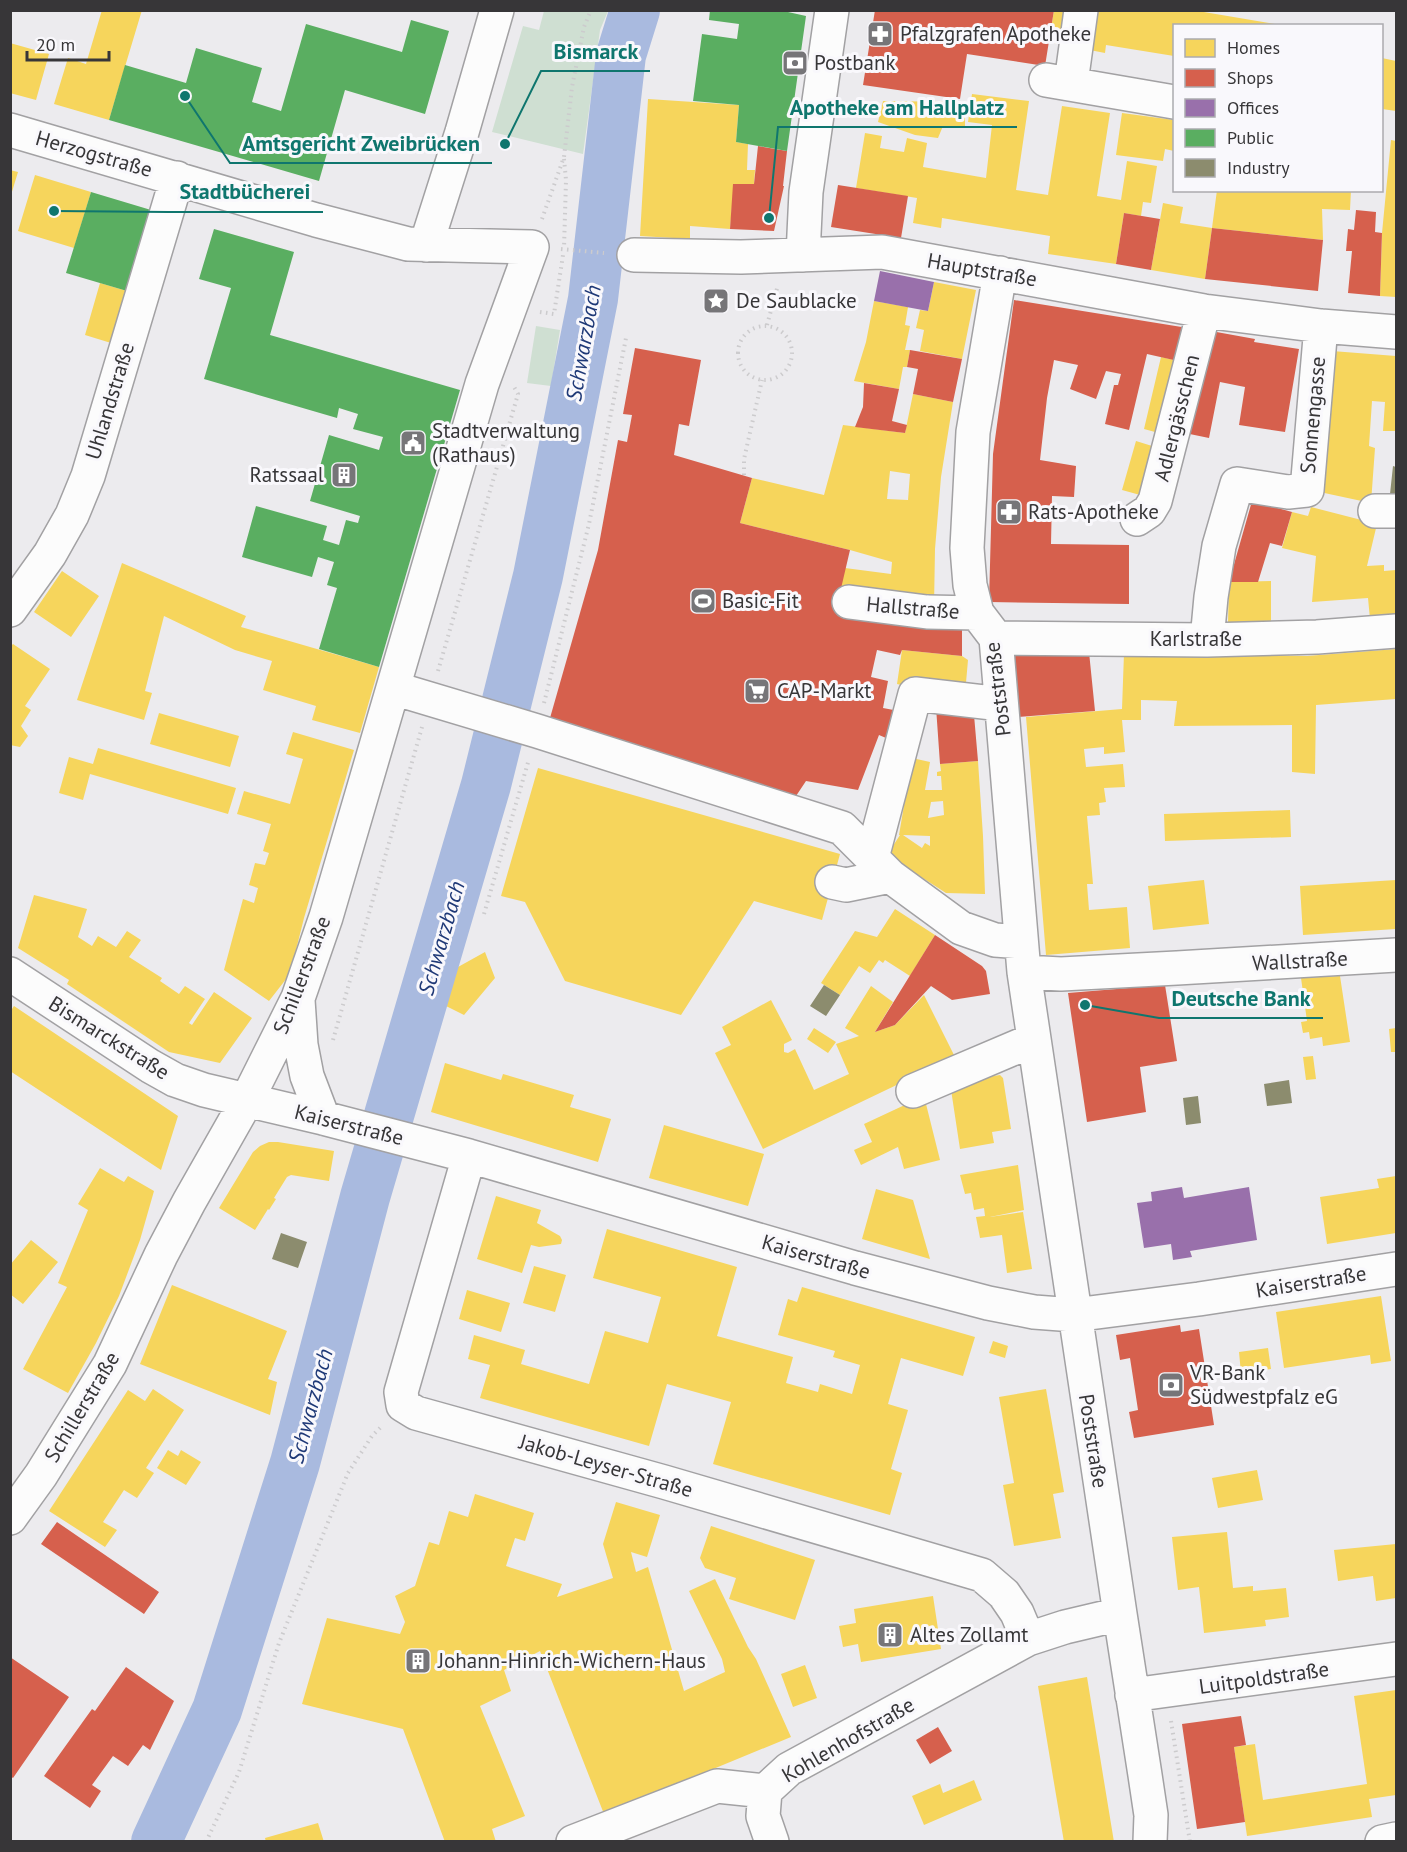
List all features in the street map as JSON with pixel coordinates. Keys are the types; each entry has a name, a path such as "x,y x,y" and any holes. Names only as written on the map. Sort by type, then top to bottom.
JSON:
{"street":[{"path":"426,245 497,10"},
{"path":"792,265 806,192 832,10"},
{"path":"1081,10 1058,82 1173,102"},
{"name":"Herzogstraße","path":"10,130 408,244 532,247"},
{"name":"Uhlandstraße","path":"10,610 72,515 88,476 177,178"},
{"name":"Schillerstraße","path":"10,1518 47,1466 111,1364 161,1256 247,1100 298,998 326,916 482,384 532,247"},
{"name":"Hauptstraße","path":"634,255 741,257 792,265 882,252 1204,311 1321,326 1396,332"},
{"name":"Poststraße","path":"1000,273 973,432 967,548 970,585 986,625 1001,704 1022,957 1074,1315 1151,1815 1150,1842"},
{"name":"Adlergässchen","path":"1137,519 1149,511 1155,501 1204,311"},
{"name":"Sonnengasse","path":"1207,640 1219,546 1238,484 1288,492 1307,490 1321,326"},
{"name":"Hallstraße","path":"849,602 927,612 986,625"},
{"name":"Karlstraße","path":"986,625 1207,640 1317,637 1396,631"},
{"path":"393,688 533,730"},
{"path":"832,882 846,885 881,867 915,694 1001,704"},
{"name":"Wallstraße","path":"533,730 842,828 881,867 961,928 994,940 1022,957 1061,974 1396,955"},
{"name":"Bismarckstraße","path":"10,974 150,1066 176,1080 204,1090 247,1100"},
{"path":"298,998 301,1046 307,1076 327,1120"},
{"path":"913,1091 1034,1040"},
{"name":"Kaiserstraße","path":"247,1100 470,1156 866,1271 988,1303 1034,1312 1074,1315 1199,1299 1396,1269"},
{"path":"403,1405 401,1392 470,1156"},
{"name":"Jakob-Leyser-Straße","path":"403,1405 416,1413 664,1482 982,1575 1004,1594 1017,1613 1028,1639"},
{"name":"Kohlenhofstraße","path":"573,1842 717,1786 765,1791 789,1769 1028,1639 1065,1627 1120,1614"},
{"name":"Luitpoldstraße","path":"1132,1695 1396,1659"},
{"path":"765,1791 763,1816 772,1842"},
{"path":"1382,1842 1396,1839"}],"path":[{"path":"532,247 564,157 572,87 584,27 591,10"},
{"path":"564,249 634,255"},
{"path":"766,325 792,265"},
{"path":"766,325 781,330 788,337 793,354 785,372 776,378 762,380 753,378 745,372 739,362 737,352 739,342 745,333 753,327 766,325"},
{"path":"484,914 589,524 626,338"},
{"path":"332,1042 441,704 518,394 495,349"},
{"path":"744,475 744,459 762,380"},
{"path":"206,1842 239,1772 279,1643 348,1473 372,1436 403,1405"},
{"path":"1166,1692 1190,1842"}],"green space":[{"path":"544,11 608,11 600,30 583,154 492,132 523,26 539,30"},
{"path":"536,326 560,330 551,386 527,383"}],"building: Homes":[{"path":"102,10 142,10 109,120 54,104 68,58 86,64"},
{"path":"1054,10 1192,10 1275,24 1173,24 1173,56 1106,45 1105,53 1049,42"},
{"path":"10,43 49,54 36,100 10,93"},
{"path":"1383,58 1396,61 1396,111 1383,109"},
{"path":"972,94 1029,101 1016,190 1048,195 1062,106 1110,113 1097,196 1121,200 1127,161 1157,166 1151,203 1143,202 1141,216 1124,213 1116,264 1048,254 1050,236 942,218 941,228 913,223 917,198 856,188 865,133 882,136 880,148 904,152 907,138 927,143 923,167 986,178 992,125 968,122"},
{"path":"648,99 739,105 736,142 748,144 747,170 755,170 754,184 734,184 730,229 690,226 690,239 640,236"},
{"path":"883,101 965,102 965,127 943,126 938,138 915,135 878,122"},
{"path":"1122,113 1173,120 1173,151 1165,149 1163,161 1116,155"},
{"path":"1391,140 1396,141 1396,297 1380,296 1382,233"},
{"path":"10,170 18,172 11,195 10,195"},
{"path":"35,175 91,192 74,248 18,231"},
{"path":"1217,192 1351,192 1350,210 1322,209 1323,240 1212,228"},
{"path":"1163,203 1183,207 1180,223 1212,228 1205,279 1151,270"},
{"path":"934,282 976,290 962,359 920,351 924,330 916,328 920,310 928,311"},
{"path":"100,283 127,291 111,343 85,335"},
{"path":"874,301 908,307 905,325 910,326 905,350 910,350 907,367 903,367 899,389 854,381 866,342"},
{"path":"1332,351 1396,356 1396,431 1383,431 1385,402 1372,401 1369,446 1375,448 1371,503 1315,491"},
{"path":"1161,357 1187,363 1166,435 1144,429"},
{"path":"913,394 953,402 941,477 935,549 934,606 839,592 845,568 891,574 892,562 740,523 752,478 824,495 843,425 905,433","holes":["890,471 910,474 908,500 887,499"]},
{"path":"1136,441 1165,450 1151,498 1122,490"},
{"path":"1311,507 1377,524 1367,566 1384,565 1384,571 1396,570 1396,617 1370,619 1368,598 1312,602 1316,556 1282,548 1292,512 1308,516"},
{"path":"122,563 246,616 241,627 379,667 360,733 312,720 316,706 263,690 272,661 235,650 164,616 145,691 152,693 144,720 77,700"},
{"path":"62,571 99,596 71,637 34,612"},
{"path":"1271,581 1271,623 1228,623 1229,582"},
{"path":"13,644 50,669 25,706 31,710 21,726 28,736 20,747 10,745 10,647"},
{"path":"1396,649 1396,699 1316,705 1315,774 1292,772 1292,725 1174,726 1177,701 1141,700 1141,720 1122,720 1125,752 1104,754 1104,747 1084,749 1086,767 1123,764 1125,787 1104,788 1106,802 1099,803 1100,815 1087,816 1093,884 1087,884 1089,910 1127,907 1130,948 1046,955 1026,717 1122,709 1124,653 1307,656"},
{"path":"902,650 962,656 968,660 965,694 897,684"},
{"path":"159,713 239,736 230,767 150,744"},
{"path":"293,732 354,750 304,918 290,974 269,1001 224,970 243,899 254,903 258,888 249,885 255,863 265,865 269,853 263,851 271,824 237,814 244,791 290,804 303,759 286,754"},
{"path":"98,748 236,788 228,814 90,774 83,800 59,793 69,757 93,764"},
{"path":"912,758 930,762 925,790 942,790 941,776 937,776 937,772 941,771 940,764 978,761 985,894 946,893 887,855 899,835","holes":["943,801 944,815 928,818 931,802","903,835 930,836 930,846 925,843 922,848"]},
{"path":"538,768 840,854 822,920 754,901 681,1015 565,981 525,902 501,896"},
{"path":"1290,810 1291,837 1165,841 1164,814"},
{"path":"1204,880 1209,924 1153,930 1148,886"},
{"path":"1396,880 1396,929 1303,935 1300,886"},
{"path":"34,895 87,909 78,937 92,946 98,936 116,947 127,931 141,940 129,957 162,978 160,981 179,994 185,986 205,999 189,1023 192,1025 214,992 252,1018 220,1063 169,1052 67,984 69,980 18,948"},
{"path":"895,909 935,935 910,976 885,960 883,963 879,960 870,973 859,966 840,995 821,983 855,931 877,937"},
{"path":"485,952 495,978 464,1015 444,1005 458,967"},
{"path":"1340,976 1350,1042 1323,1046 1322,1037 1310,1039 1309,1032 1303,1033 1301,1022 1307,1021 1301,978"},
{"path":"871,986 893,1002 875,1032 895,1025 924,995 955,1057 763,1149 715,1053 731,1045 722,1027 771,1000 792,1040 784,1044 784,1052 788,1053 795,1049 814,1090 849,1074 836,1044 859,1036 845,1028"},
{"path":"14,1006 178,1116 161,1170 10,1071 10,1012"},
{"path":"814,1028 836,1042 828,1053 807,1039"},
{"path":"1396,1028 1396,1052 1391,1052 1389,1029"},
{"path":"1313,1056 1316,1079 1306,1080 1303,1057"},
{"path":"445,1063 501,1080 503,1074 574,1095 570,1107 611,1119 598,1162 431,1112"},
{"path":"1000,1075 1003,1078 1011,1129 992,1132 994,1143 960,1149 950,1083"},
{"path":"924,1096 940,1160 904,1169 898,1147 861,1165 854,1150 872,1142 864,1124"},
{"path":"664,1125 764,1154 748,1206 649,1178"},
{"path":"269,1142 334,1151 329,1181 291,1175 287,1177 274,1198 276,1199 255,1230 219,1208 253,1152"},
{"path":"1018,1165 1024,1210 990,1217 1023,1212 1032,1269 1007,1273 1002,1235 980,1238 976,1217 985,1216 984,1208 974,1210 971,1193 965,1194 960,1175"},
{"path":"100,1168 124,1182 128,1176 154,1191 140,1240 119,1296 68,1393 23,1369 67,1287 58,1283 88,1210 78,1204"},
{"path":"1396,1176 1396,1233 1327,1244 1320,1197 1379,1188 1377,1179"},
{"path":"876,1189 913,1200 930,1259 862,1239"},
{"path":"496,1196 541,1210 537,1223 560,1236 562,1240 561,1244 539,1247 531,1245 522,1273 477,1259"},
{"path":"607,1229 737,1267 717,1336 793,1357 786,1383 818,1392 820,1384 852,1394 860,1365 833,1357 835,1351 778,1335 788,1299 797,1302 802,1287 975,1337 963,1376 901,1358 888,1404 908,1410 891,1469 902,1473 890,1515 713,1464 731,1402 667,1384 649,1446 480,1398 490,1365 468,1359 474,1335 525,1350 521,1364 589,1384 605,1331 648,1343 661,1297 593,1278"},
{"path":"31,1240 58,1262 23,1304 10,1294 10,1265"},
{"path":"534,1266 566,1275 555,1312 523,1303"},
{"path":"172,1285 287,1331 268,1379 277,1382 270,1415 140,1364"},
{"path":"467,1290 510,1303 501,1332 459,1319"},
{"path":"1381,1296 1391,1361 1371,1364 1370,1355 1284,1368 1276,1312"},
{"path":"993,1341 1008,1346 1005,1358 989,1353"},
{"path":"1268,1348 1271,1369 1241,1373 1239,1352"},
{"path":"153,1389 184,1410 146,1468 154,1473 137,1498 124,1490 103,1522 117,1530 105,1547 49,1511 128,1390 145,1401"},
{"path":"1046,1389 1064,1492 1053,1494 1061,1538 1014,1546 1003,1485 1014,1483 999,1397"},
{"path":"168,1450 178,1456 181,1450 201,1462 186,1485 157,1468"},
{"path":"1257,1470 1263,1500 1218,1508 1212,1478"},
{"path":"475,1494 534,1513 525,1541 515,1538 506,1566 562,1584 557,1597 613,1578 603,1544 616,1502 660,1515 647,1557 631,1552 636,1572 648,1567 684,1691 725,1672 722,1659 689,1591 715,1579 756,1659 791,1737 604,1814 540,1651 504,1670 511,1691 480,1706 525,1816 492,1829 496,1842 445,1842 403,1729 302,1704 327,1618 400,1634 405,1622 395,1596 415,1586 429,1542 439,1545 449,1511 468,1517"},
{"path":"711,1526 815,1560 795,1620 729,1599 736,1578 705,1568 700,1558"},
{"path":"1227,1532 1233,1588 1253,1586 1253,1591 1286,1588 1289,1617 1265,1620 1266,1626 1204,1633 1199,1587 1178,1590 1172,1537"},
{"path":"1396,1544 1396,1598 1376,1601 1373,1576 1338,1581 1334,1550"},
{"name":"Altes Zollamt","path":"933,1596 941,1649 861,1662 858,1644 843,1647 839,1626 856,1623 854,1609"},
{"path":"805,1665 817,1698 793,1707 781,1674"},
{"path":"1087,1677 1114,1842 1064,1842 1038,1686"},
{"path":"1396,1690 1396,1795 1369,1799 1372,1817 1247,1836 1234,1747 1255,1744 1263,1800 1367,1784 1354,1696"},
{"path":"974,1780 982,1800 924,1825 912,1796 940,1784 943,1793"},
{"path":"318,1823 324,1842 266,1842 265,1838"}],"building: Shops":[{"path":"875,10 1054,10 1045,66 967,54 960,99 863,85"},
{"path":"758,146 787,151 784,186 774,231 730,229 733,184 754,184"},
{"path":"838,185 908,196 901,238 831,227"},
{"path":"1356,210 1376,212 1375,232 1382,233 1380,296 1348,293 1352,251 1346,251 1348,229 1354,230"},
{"path":"1124,213 1160,219 1151,270 1116,264"},
{"path":"1212,228 1323,240 1318,291 1205,279"},
{"path":"1014,300 1194,329 1187,363 1147,354 1129,430 1105,424 1114,385 1118,385 1121,374 1106,371 1096,399 1070,389 1078,365 1054,360 1040,460 1076,466 1074,497 1052,496 1051,544 1129,545 1129,604 989,602 993,454"},
{"path":"1200,329 1255,339 1254,342 1299,349 1285,432 1239,425 1245,387 1220,382 1209,438 1180,432"},
{"path":"635,348 701,360 689,426 679,424 674,455 752,478 740,523 850,550 836,610 962,628 962,656 902,650 900,655 877,650 871,677 888,681 883,708 899,711 893,741 879,735 858,790 806,781 796,796 548,725 598,550 618,440 627,442 632,415 623,414"},
{"path":"910,350 962,359 953,402 913,394 918,369 907,367"},
{"path":"864,383 899,389 892,421 907,425 905,433 855,427 863,407"},
{"path":"1252,501 1292,512 1282,546 1270,543 1258,582 1229,582"},
{"path":"1089,652 1095,711 1018,717 1010,655"},
{"path":"936,707 974,715 978,761 940,764"},
{"path":"935,935 982,966 986,971 990,994 952,1000 931,986 895,1025 875,1032"},
{"path":"1165,985 1177,1061 1140,1067 1146,1112 1087,1122 1068,993"},
{"name":"VR-Bank Südwestpfalz eG","path":"1180,1325 1181,1332 1199,1329 1214,1425 1134,1438 1129,1412 1138,1410 1130,1358 1120,1360 1116,1335"},
{"path":"57,1522 159,1592 144,1614 41,1544"},
{"path":"10,1657 69,1697 13,1778 10,1776"},
{"path":"126,1667 174,1701 150,1750 143,1745 128,1766 113,1756 92,1785 101,1791 90,1808 44,1776 92,1709 95,1711"},
{"path":"1241,1716 1246,1745 1234,1747 1245,1822 1197,1829 1182,1724"},
{"path":"938,1727 952,1751 930,1764 916,1740"}],"building: Offices":[{"path":"880,271 934,282 928,311 874,301"},
{"path":"1182,1187 1184,1198 1249,1187 1257,1240 1190,1251 1192,1257 1173,1260 1171,1244 1144,1248 1137,1203 1152,1201 1151,1192"}],"building: Public":[{"path":"710,10 779,10 806,16 787,151 736,142 739,105 693,101 702,34 737,39 739,24 709,20"},
{"path":"411,20 449,31 425,114 345,90 319,181 109,120 125,65 186,83 196,48 262,68 252,102 281,111 306,24 402,52"},
{"path":"91,192 151,210 127,291 66,273"},
{"name":"Stadtverwaltung (Rathaus)","path":"214,229 294,252 270,335 460,390 379,667 319,649 337,588 327,585 334,562 318,557 312,577 242,557 256,506 327,526 323,540 339,545 346,520 358,523 360,516 310,501 329,435 379,450 383,437 353,429 358,414 339,408 337,418 204,379 231,288 199,279"}],"building: Industry":[{"path":"1393,466 1396,467 1396,495 1390,494"},
{"path":"824,985 840,995 826,1016 810,1006"},
{"path":"1289,1080 1292,1103 1267,1106 1264,1084"},
{"path":"1198,1096 1201,1123 1186,1125 1183,1098"},
{"path":"281,1233 307,1242 298,1268 272,1259"}],"waterway":[{"name":"Schwarzbach","path":"156,1842 217,1710 295,1463 365,1197 486,785 538,576 593,299 621,55 635,10"}],"place":[{"name":"Pfalzgrafen Apotheke","path":"880,34"},
{"name":"Postbank","path":"795,63"},
{"name":"Amtsgericht Zweibrücken","path":"185,96"},
{"name":"Bismarck","path":"505,144"},
{"name":"Stadtbücherei","path":"54,211"},
{"name":"Apotheke am Hallplatz","path":"769,218"},
{"name":"De Saublacke","path":"716,301"},
{"name":"Stadtverwaltung (Rathaus)","path":"413,443"},
{"name":"Ratssaal","path":"344,475"},
{"name":"Rats-Apotheke","path":"1009,512"},
{"name":"Basic-Fit","path":"703,601"},
{"name":"CAP-Markt","path":"757,691"},
{"name":"Deutsche Bank","path":"1085,1005"},
{"name":"VR-Bank Südwestpfalz eG","path":"1171,1385"},
{"name":"Altes Zollamt","path":"890,1635"},
{"name":"Johann-Hinrich-Wichern-Haus","path":"418,1661"}]}
